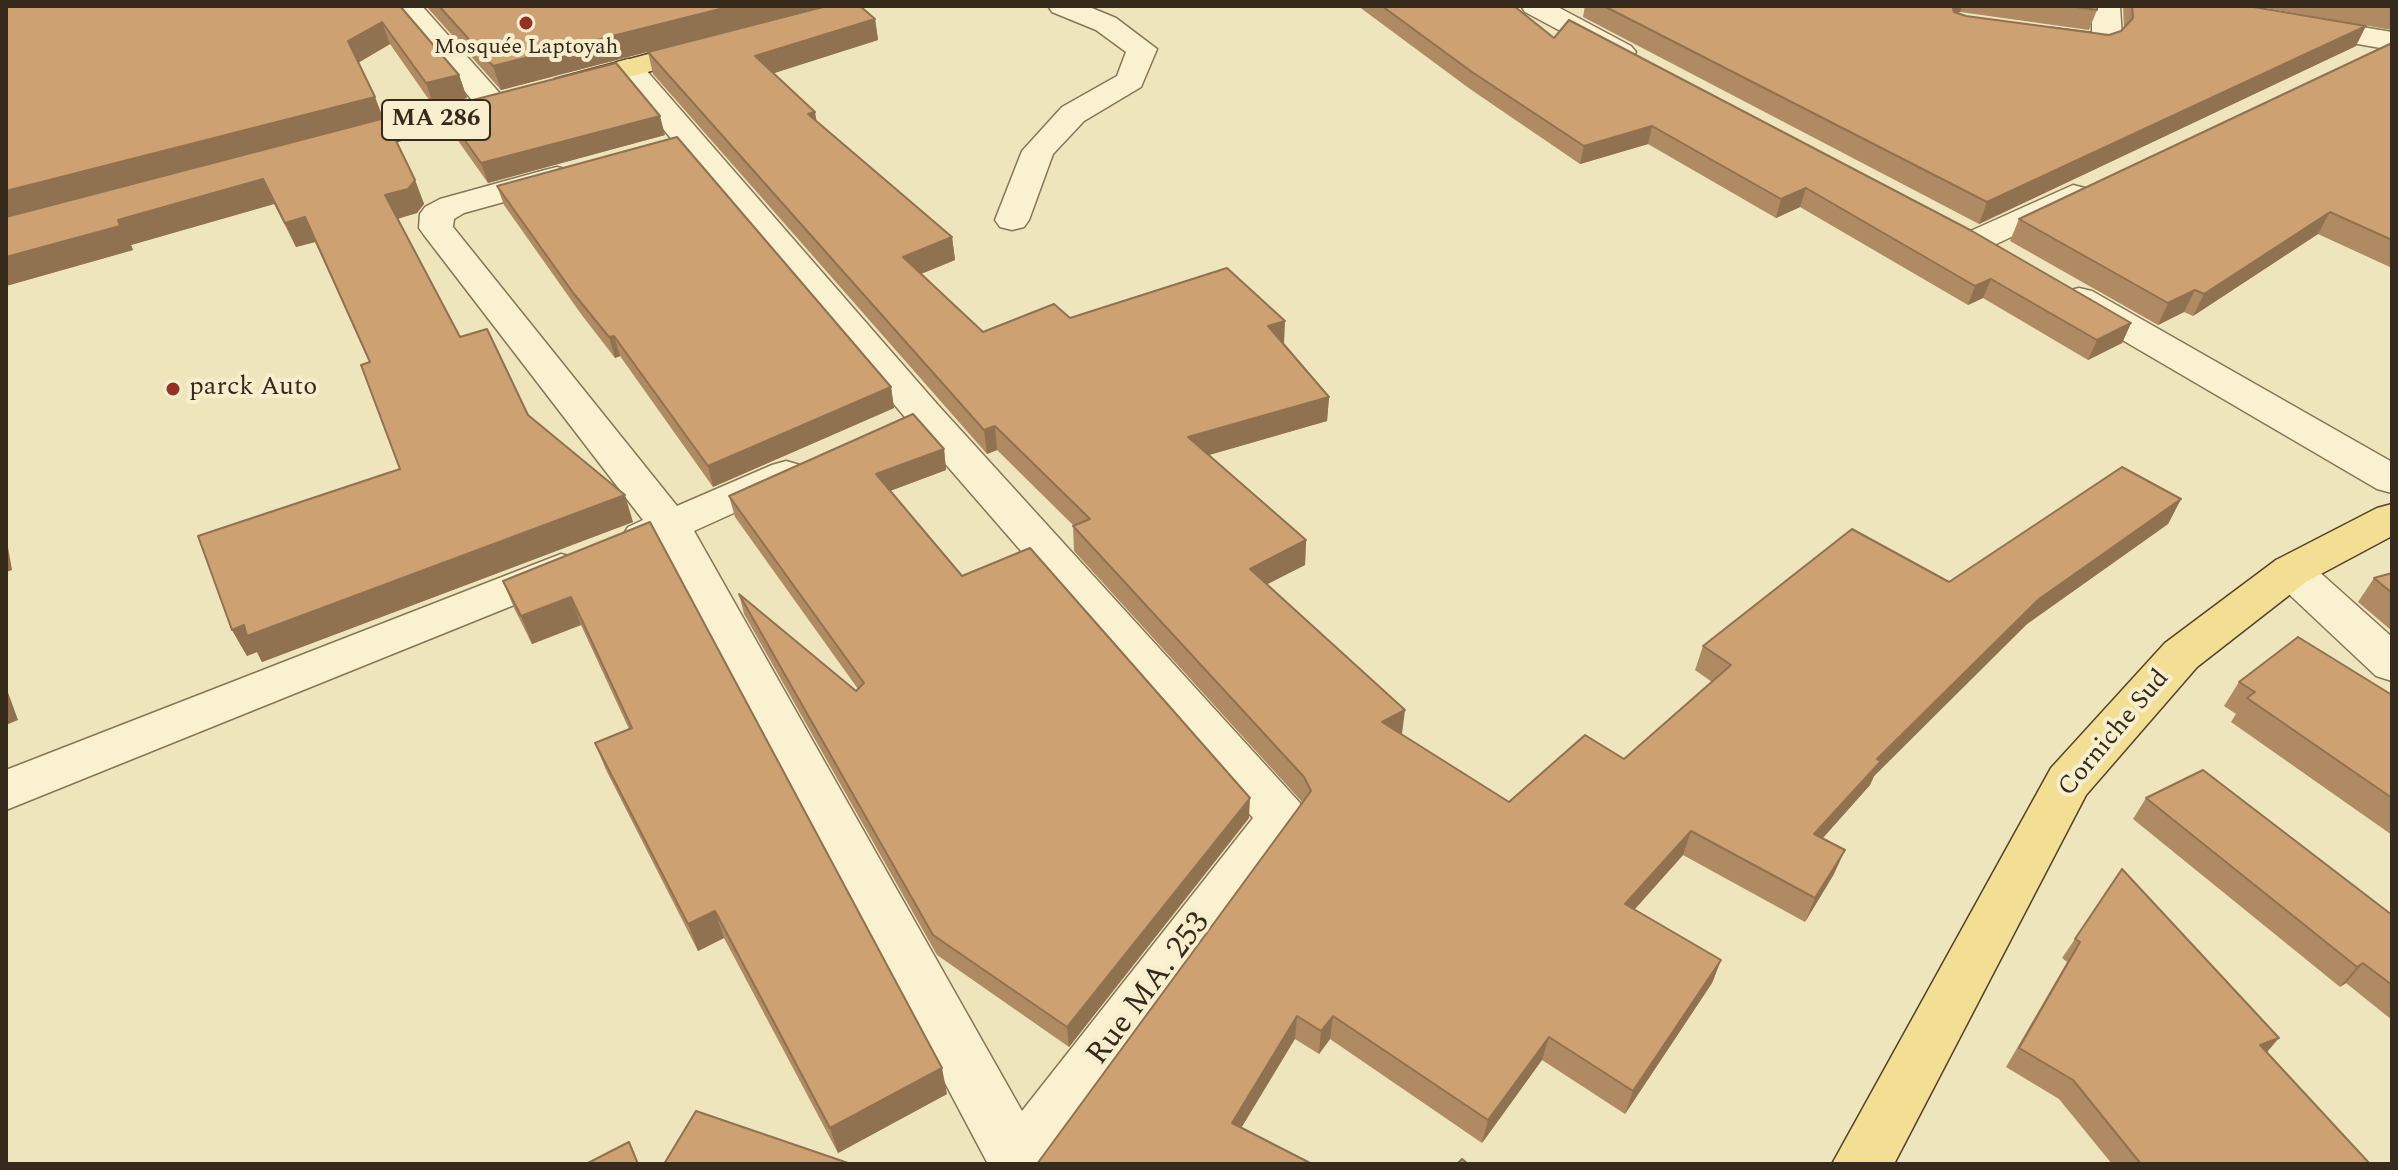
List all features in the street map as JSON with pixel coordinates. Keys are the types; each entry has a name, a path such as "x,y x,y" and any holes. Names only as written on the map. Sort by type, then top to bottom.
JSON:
{"main road":[{"name":"MA 286","path":"310,153 735,40"},
{"name":"Corniche Sud","path":"1862,1164 2068,782 2181,655 2291,571 2392,518"}],"street":[{"path":"407,6 493,105"},
{"path":"1012,220 1038,151 1073,114 1130,81 1142,49 1106,24 1062,6"},
{"path":"1535,6 1645,65"},
{"path":"2031,34 2101,43 2107,38 2106,6"},
{"path":"2186,6 2392,43"},
{"path":"2349,65 2392,43"},
{"path":"628,68 675,145 923,413 881,432"},
{"path":"586,169 452,206 437,214 436,228 670,526 1019,1164"},
{"path":"1978,241 2106,180"},
{"path":"2045,279 2392,480"},
{"name":"Rue MA. 253","path":"923,413 1282,817 1019,1164"},
{"path":"6,791 670,526 825,457"},
{"path":"2291,571 2392,664"}],"building":[{"path":"6,6 400,6 459,75 426,83 382,22 348,41 375,97 6,191"},
{"path":"439,6 732,6 493,66"},
{"path":"827,6 860,6 875,19 755,56 815,112 808,114 952,237 903,257 983,332 1054,304 1070,318 1227,268 1285,321 1268,326 1329,397 1188,437 1306,540 1250,569 1405,710 1382,722 1509,802 1585,735 1624,759 1731,665 1703,646 1852,529 1949,582 2122,467 2181,499 2039,599 1877,759 1881,761 1814,834 1845,850 1815,898 1691,831 1625,904 1721,960 1633,1091 1549,1037 1488,1120 1333,1016 1321,1031 1297,1016 1232,1123 1312,1164 1037,1164 1311,791 1304,777 1073,526 1090,519 995,426 984,430 648,52"},
{"path":"1382,6 1514,6 1554,38 1569,20 1972,231 2131,323 2097,340 1991,279 1975,286 1806,188 1781,199 1652,126 1584,146 1472,72"},
{"path":"1604,6 1952,6 1954,12 1966,16 2109,35 2121,31 2133,18 2132,6 2248,6 2366,26 1987,202"},
{"path":"2070,6 2097,6 2097,10"},
{"path":"2392,43 2392,240 2330,212 2204,294 2195,290 2168,303 2019,219"},
{"path":"616,63 660,116 481,163 442,108"},
{"path":"385,118 415,180 408,189 385,195 460,337 487,329 528,415 625,495 247,636 244,625 232,630 198,536 400,469 361,365 370,362 305,217 285,223 263,179 118,220 120,226 6,257 6,217"},
{"path":"677,137 891,387 708,466 614,336 609,337 574,294 497,186"},
{"path":"913,414 944,449 876,474 962,576 1030,548 1250,798 1067,1027 933,935 739,594 856,691 864,683 729,496"},
{"path":"650,522 942,1068 830,1128 715,911 688,924 595,743 632,728 571,597 521,616 503,581"},
{"path":"2392,573 2392,593 2374,578"},
{"path":"2298,637 2392,695 2392,798 2247,698 2255,692 2239,682"},
{"path":"2203,770 2392,915 2392,985 2363,963 2357,967 2146,798"},
{"path":"2122,869 2279,1038 2260,1045 2370,1164 2141,1164 2073,1080 2019,1048 2080,942 2075,939"},
{"path":"696,1111 851,1164 664,1164"},
{"path":"629,1142 638,1164 586,1164"}],"place":[{"name":"Mosquée Laptoyah","path":"526,23"},
{"name":"parck Auto","path":"173,389"}]}
